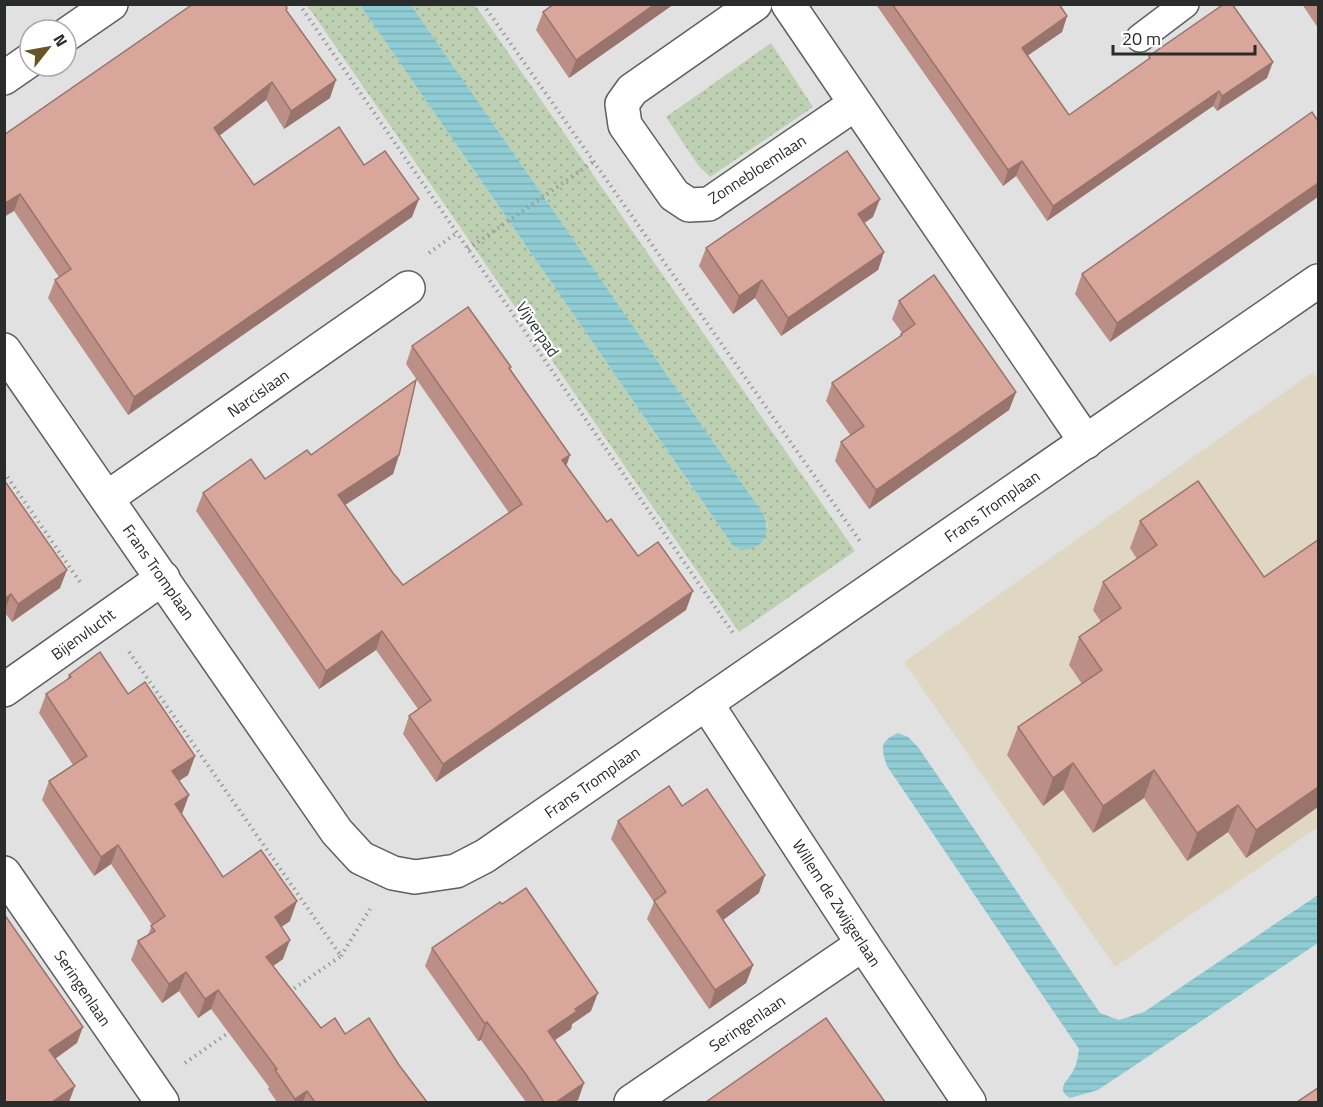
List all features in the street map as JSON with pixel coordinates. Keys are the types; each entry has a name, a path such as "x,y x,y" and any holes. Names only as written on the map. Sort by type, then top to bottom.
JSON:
{"street":[{"path":"78,27 111,4"},
{"name":"Zonnebloemlaan","path":"755,4 632,90 622,104 625,125 674,195 689,205 709,204 855,104"},
{"path":"788,4 1086,442"},
{"path":"4,78 18,68"},
{"name":"Frans Tromplaan","path":"4,350 337,832 361,858 393,873 415,877 456,871 485,856 1318,281"},
{"name":"Narcislaan","path":"107,498 408,288"},
{"name":"Bijenvlucht","path":"4,690 162,578"},
{"name":"Willem de Zwijgerlaan","path":"706,703 969,1102"},
{"name":"Seringenlaan","path":"4,873 156,1095"},
{"name":"Seringenlaan","path":"631,1102 863,944"}],"lane":[{"path":"1140,38 1185,4"}],"path":[{"name":"Vijverpad","path":"299,4 757,668"},
{"path":"483,4 886,579"},
{"path":"468,249 593,162"},
{"path":"4,472 341,956"},
{"path":"284,995 341,956 393,873"},
{"path":"156,1095 237,1028"}],"shaded area":[{"path":"1313,372 1318,379 1318,827 1115,967 904,662"}],"green space":[{"path":"307,5 360,5 732,545 768,527 764,515 411,5 475,5 855,551 739,632"},
{"path":"771,43 813,107 710,177 698,165 666,117"}],"water":[{"path":"360,5 411,5 764,515 767,528 761,543 743,550 732,545"},
{"path":"898,733 908,737 918,747 1100,1013 1119,1020 1144,1012 1318,895 1318,943 1098,1090 1070,1098 1065,1094 1063,1088 1075,1067 1079,1049 887,766 883,746 887,739"}],"building":[{"path":"193,4 285,4 286,10 336,80 291,111 272,82 214,128 254,185 339,127 364,165 385,151 419,199 134,397 55,280 71,269 20,194 4,204 4,135"},
{"path":"554,4 655,4 576,60 543,12"},
{"path":"892,4 1059,4 1067,16 1022,48 1069,115 1224,4 1232,4 1273,62 1222,96 1219,91 1053,206 1022,161 1008,170"},
{"path":"1312,112 1318,121 1318,183 1117,323 1082,274"},
{"path":"847,151 880,199 858,214 884,252 788,318 762,280 739,296 706,248"},
{"path":"934,275 1016,392 876,490 841,442 864,426 832,383 915,324 899,301"},
{"path":"468,307 570,455 562,460 607,522 611,519 638,556 658,542 693,591 443,764 409,716 431,700 382,631 326,671 203,493 251,459 265,479 307,450 311,455 416,380 399,455 338,495 403,585 522,504 412,346"},
{"path":"4,480 67,570 18,604 11,594 4,599"},
{"path":"1198,481 1264,577 1318,540 1318,787 1256,830 1238,805 1197,833 1154,770 1103,806 1073,763 1053,778 1018,727 1102,670 1079,637 1121,608 1103,582 1157,545 1140,521"},
{"path":"100,652 128,694 145,682 195,756 172,771 189,795 175,804 223,877 261,850 297,901 275,917 290,940 266,957 321,1028 335,1018 345,1034 369,1018 399,1065 427,1102 315,1102 307,1091 295,1099 275,1070 277,1069 218,990 205,999 186,972 169,984 138,941 155,931 151,926 165,916 118,845 101,857 49,781 87,756 46,694 71,677 69,675"},
{"path":"669,786 682,806 707,789 765,875 717,911 753,965 715,990 654,901 666,892 618,821"},
{"path":"526,888 598,993 548,1031 584,1083 556,1102 544,1102 487,1022 485,1024 432,948 500,902 502,904"},
{"path":"4,914 83,1027 49,1050 75,1086 52,1102 4,1102"},
{"path":"826,1018 885,1102 706,1102"},
{"path":"1318,1088 1318,1102 1297,1102"}]}
